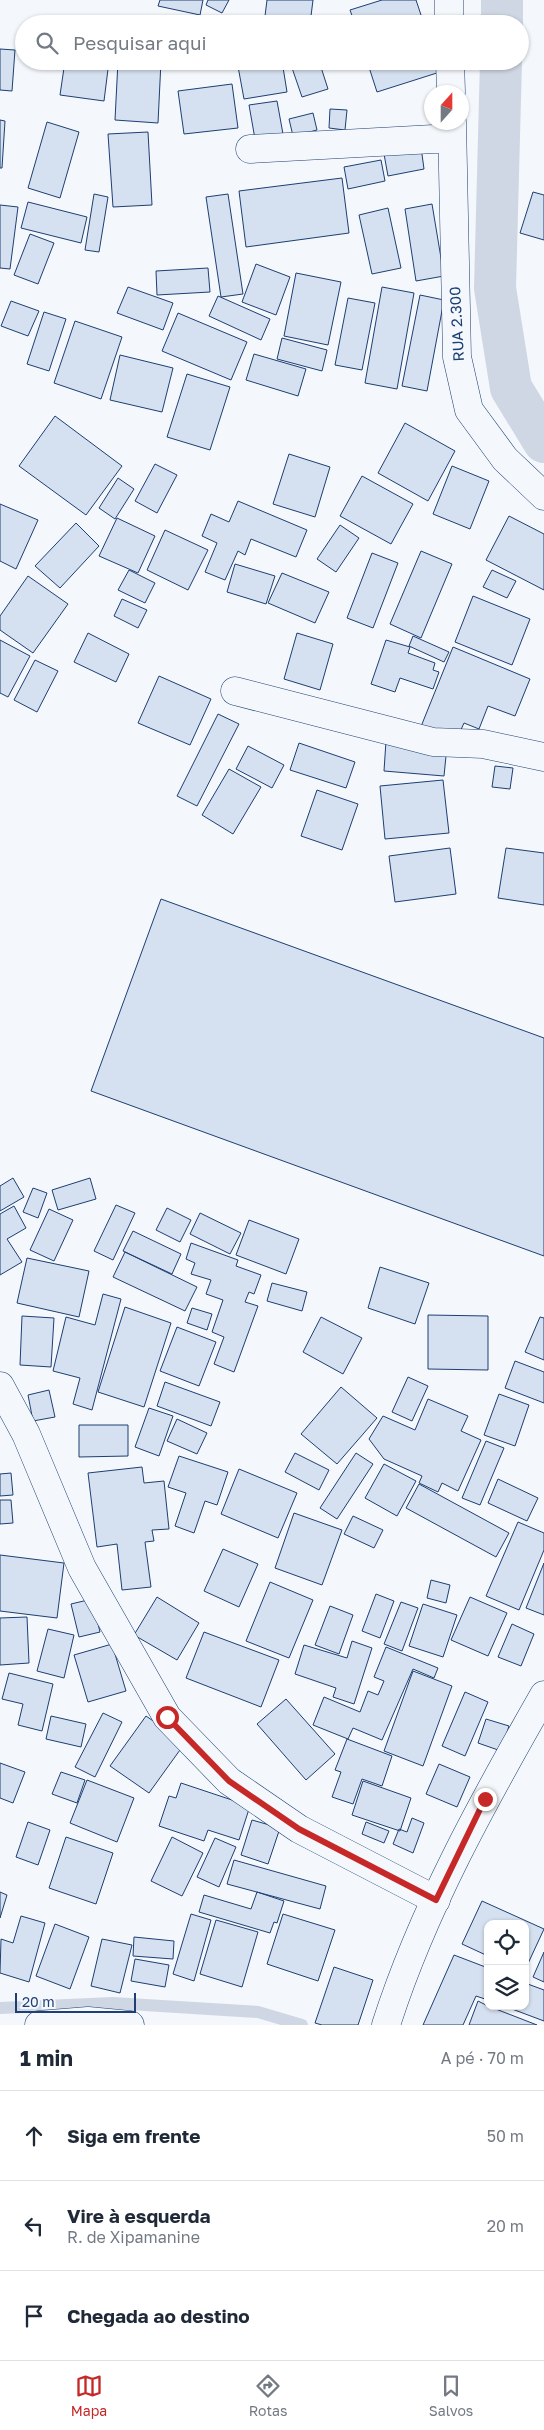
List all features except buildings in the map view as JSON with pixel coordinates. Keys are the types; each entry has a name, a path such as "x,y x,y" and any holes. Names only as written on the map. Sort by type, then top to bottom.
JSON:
{"street":[{"path":"449,0 449,15"},
{"path":"450,70 451,85"},
{"path":"250,149 452,130"},
{"name":"RUA 2.300","path":"452,130 457,357 469,410 505,459 544,496"},
{"path":"235,691 433,742 483,744 544,758"},
{"path":"0,1386 26,1434 82,1568 167,1717 229,1781 299,1829 436,1900"},
{"path":"386,2025 401,1979 436,1900 485,1799 544,1694"},
{"path":"39,2025 88,2021 130,2025"}],"waterway":[{"path":"502,0 502,15"},
{"path":"501,70 495,288 511,388 544,442"},
{"path":"0,2008 113,2003 258,2012 302,2025"}],"route":[{"path":"167,1717 229,1781 299,1829 436,1900 485,1799"}]}
